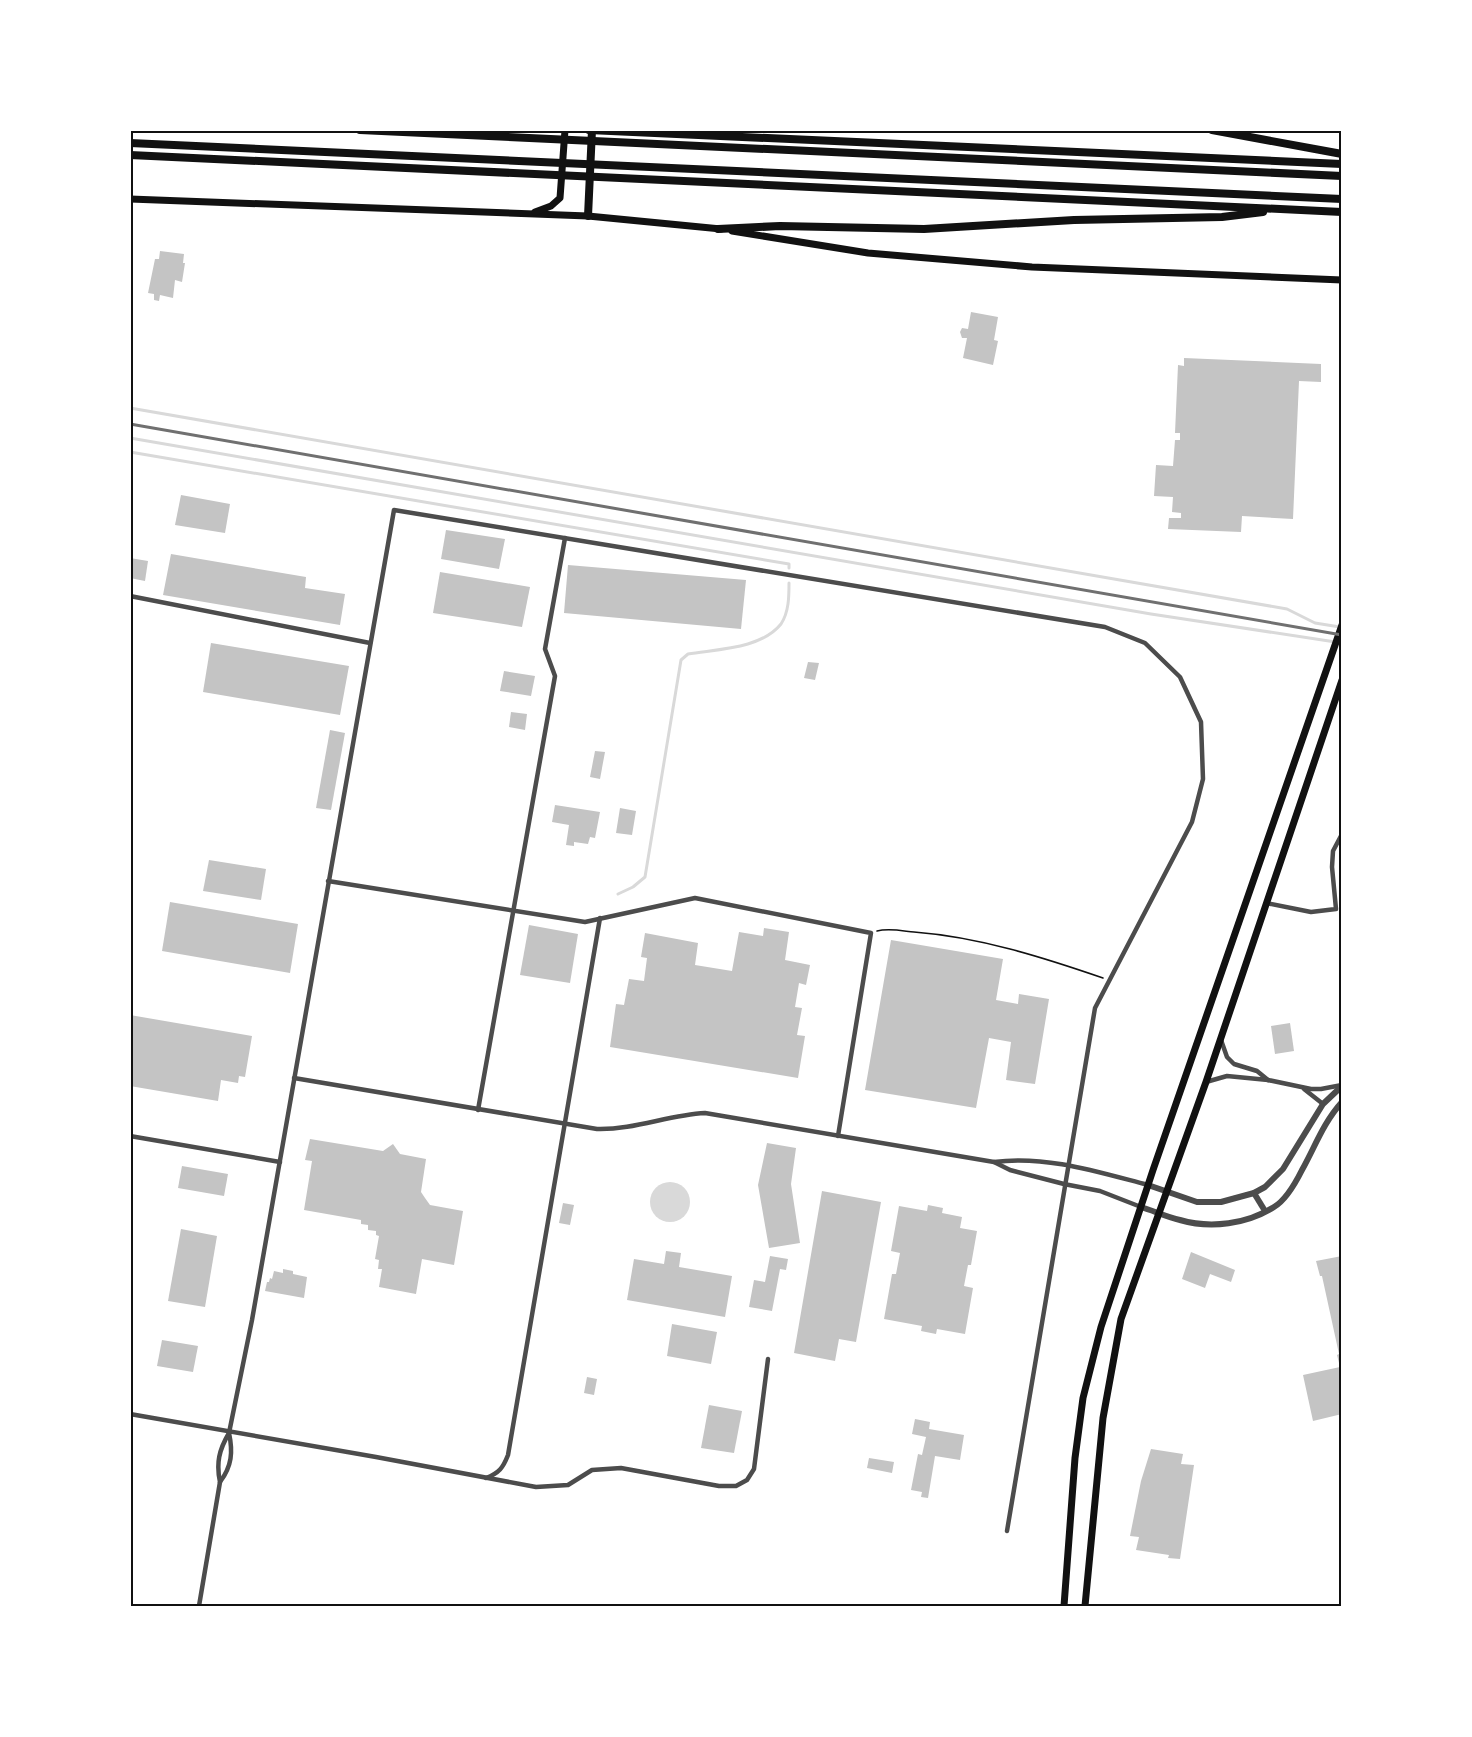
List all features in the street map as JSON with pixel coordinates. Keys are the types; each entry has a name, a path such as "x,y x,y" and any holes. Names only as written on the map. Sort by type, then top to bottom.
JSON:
{"highway":[{"path":"360,130 1341,176"},
{"path":"591,130 1341,164"},
{"path":"1212,130 1341,154"},
{"path":"130,143 1341,198"},
{"path":"130,155 1341,212"},
{"path":"718,229 780,226 924,229 1074,220 1222,217 1287,209"}],"main road":[{"path":"533,213 551,206 560,198 565,130"},
{"path":"588,216 591,130"},
{"path":"130,199 588,216 718,229 868,254 1032,267 1341,280"},
{"path":"1064,1606 1075,1458 1083,1398 1101,1327 1341,625"},
{"path":"1085,1606 1103,1418 1121,1318 1206,1082 1341,680"}],"street":[{"path":"200,1606 220,1482 217,1468 220,1448 229,1433 252,1320 394,510 1105,627 1145,643 1180,677 1201,722 1203,780 1192,822 1095,1008 1007,1531"},
{"path":"478,1110 555,676 545,649 565,538"},
{"path":"130,596 370,643"},
{"path":"1266,903 1311,912 1336,909 1332,867 1333,851 1341,834"},
{"path":"328,880 585,922 695,898 871,933 838,1136"},
{"path":"486,1478 499,1473 508,1455 600,918"},
{"path":"1220,1038 1227,1057 1234,1064 1257,1071 1269,1080"},
{"path":"1206,1082 1227,1076 1321,1089 1341,1085"},
{"path":"294,1078 564,1125 616,1130 668,1117 705,1113 994,1162 1018,1160 1067,1166 1148,1185 1197,1202 1221,1202 1254,1193 1265,1187 1283,1169 1323,1104 1341,1085"},
{"path":"1301,1087 1333,1112"},
{"path":"994,1162 1010,1170 1100,1191 1180,1220 1206,1225 1230,1224 1245,1220 1275,1206 1291,1189 1303,1170 1316,1139 1341,1102"},
{"path":"130,1136 280,1162"},
{"path":"1254,1193 1265,1211"},
{"path":"130,1414 536,1487 568,1485 592,1470 621,1468 719,1486 736,1486 747,1480 754,1469 768,1359"},
{"path":"220,1482 229,1470 233,1450 229,1433"}],"path":[{"path":"871,933 881,930 942,934 970,939 1053,961 1109,980"}],"shaded area":[{"path":"670,1182 678,1183 684,1188 689,1194 689,1210 684,1216 678,1221 670,1222 662,1221 656,1216 651,1210 650,1202 651,1194 656,1188 662,1183"}],"building":[{"path":"160,251 184,254 183,263 185,263 182,282 175,280 173,298 160,295 159,301 154,300 154,294 148,293 155,259 159,259"},
{"path":"971,312 998,317 994,340 998,341 993,365 963,358 967,338 962,338 960,332 962,328 968,329"},
{"path":"1184,358 1321,364 1321,382 1299,381 1293,519 1242,516 1241,532 1168,529 1169,518 1181,518 1181,513 1172,512 1173,497 1154,496 1156,465 1173,466 1175,440 1180,440 1180,433 1175,433 1178,365 1184,366"},
{"path":"181,495 230,504 225,533 175,525"},
{"path":"446,530 505,539 499,569 441,559"},
{"path":"171,554 306,577 305,588 345,594 340,625 163,595"},
{"path":"130,558 148,561 145,581 130,578"},
{"path":"568,565 746,580 741,629 564,613"},
{"path":"440,572 530,587 522,627 433,613"},
{"path":"211,643 349,666 340,715 203,692"},
{"path":"808,662 819,663 815,680 804,678"},
{"path":"504,671 535,676 531,696 500,691"},
{"path":"511,712 527,714 525,730 509,727"},
{"path":"330,730 345,733 331,810 316,808"},
{"path":"595,751 605,752 600,779 590,777"},
{"path":"555,805 600,812 595,838 590,837 588,844 574,842 574,846 566,845 569,825 552,822"},
{"path":"620,808 636,811 632,835 616,833"},
{"path":"209,860 266,869 261,900 203,891"},
{"path":"170,902 298,924 290,973 162,951"},
{"path":"529,925 578,934 570,983 520,975"},
{"path":"764,928 789,932 785,960 810,965 806,985 799,983 795,1007 802,1008 797,1035 805,1036 798,1078 610,1047 616,1004 624,1005 629,979 644,981 647,958 641,957 645,933 698,943 695,965 732,971 739,932 763,936"},
{"path":"891,940 1003,959 996,1000 1018,1004 1019,994 1049,999 1035,1084 1006,1080 1011,1042 989,1038 976,1108 865,1090"},
{"path":"130,1015 252,1036 245,1077 239,1076 238,1083 221,1080 218,1101 130,1086"},
{"path":"1290,1023 1294,1051 1275,1054 1271,1026"},
{"path":"310,1139 383,1151 393,1144 400,1154 426,1159 421,1192 425,1198 430,1205 463,1211 454,1265 422,1259 416,1294 379,1287 382,1269 378,1269 379,1260 375,1259 379,1236 376,1235 376,1231 368,1230 368,1225 361,1224 361,1220 304,1210 312,1161 305,1160"},
{"path":"767,1143 796,1148 791,1184 800,1243 769,1248 758,1185"},
{"path":"182,1166 228,1174 224,1196 178,1188"},
{"path":"822,1191 881,1202 856,1342 839,1339 835,1361 794,1353"},
{"path":"563,1203 574,1205 570,1225 559,1223"},
{"path":"928,1205 943,1208 942,1213 962,1217 960,1228 977,1231 971,1265 968,1265 964,1286 973,1288 965,1334 937,1329 936,1334 921,1331 922,1326 884,1319 892,1274 896,1274 900,1253 891,1251 899,1206 927,1211"},
{"path":"181,1229 217,1236 205,1307 168,1301"},
{"path":"666,1251 681,1253 679,1267 732,1276 725,1317 627,1300 634,1259 664,1264"},
{"path":"1191,1252 1235,1270 1231,1282 1210,1274 1205,1288 1182,1279"},
{"path":"770,1256 788,1259 786,1270 780,1269 772,1311 749,1307 754,1280 765,1282"},
{"path":"1342,1256 1342,1414 1313,1421 1303,1375 1340,1367 1322,1276 1320,1276 1316,1261"},
{"path":"283,1269 307,1277 304,1298 265,1291 267,1282 270,1278 272,1279 274,1271 283,1273"},
{"path":"672,1324 717,1332 711,1364 667,1356"},
{"path":"162,1340 198,1346 193,1372 157,1366"},
{"path":"587,1377 597,1379 594,1395 584,1393"},
{"path":"709,1405 742,1411 734,1453 701,1448"},
{"path":"915,1419 930,1422 929,1429 964,1435 960,1460 935,1456 928,1498 921,1497 922,1492 911,1490 918,1454 922,1455 926,1437 912,1434"},
{"path":"1151,1449 1183,1454 1181,1464 1194,1465 1180,1559 1136,1550 1139,1537 1130,1536 1141,1481"},
{"path":"869,1458 894,1462 892,1473 867,1468"}],"waterway":[{"path":"130,408 1287,609 1315,623 1340,627"},
{"path":"130,438 1151,614 1342,643"},
{"path":"130,452 789,564 789,568"},
{"path":"618,894 633,887 645,877 681,660 688,654 750,643 772,632 781,624 786,614 789,583"}],"railway":[{"path":"130,424 1342,635"}]}
